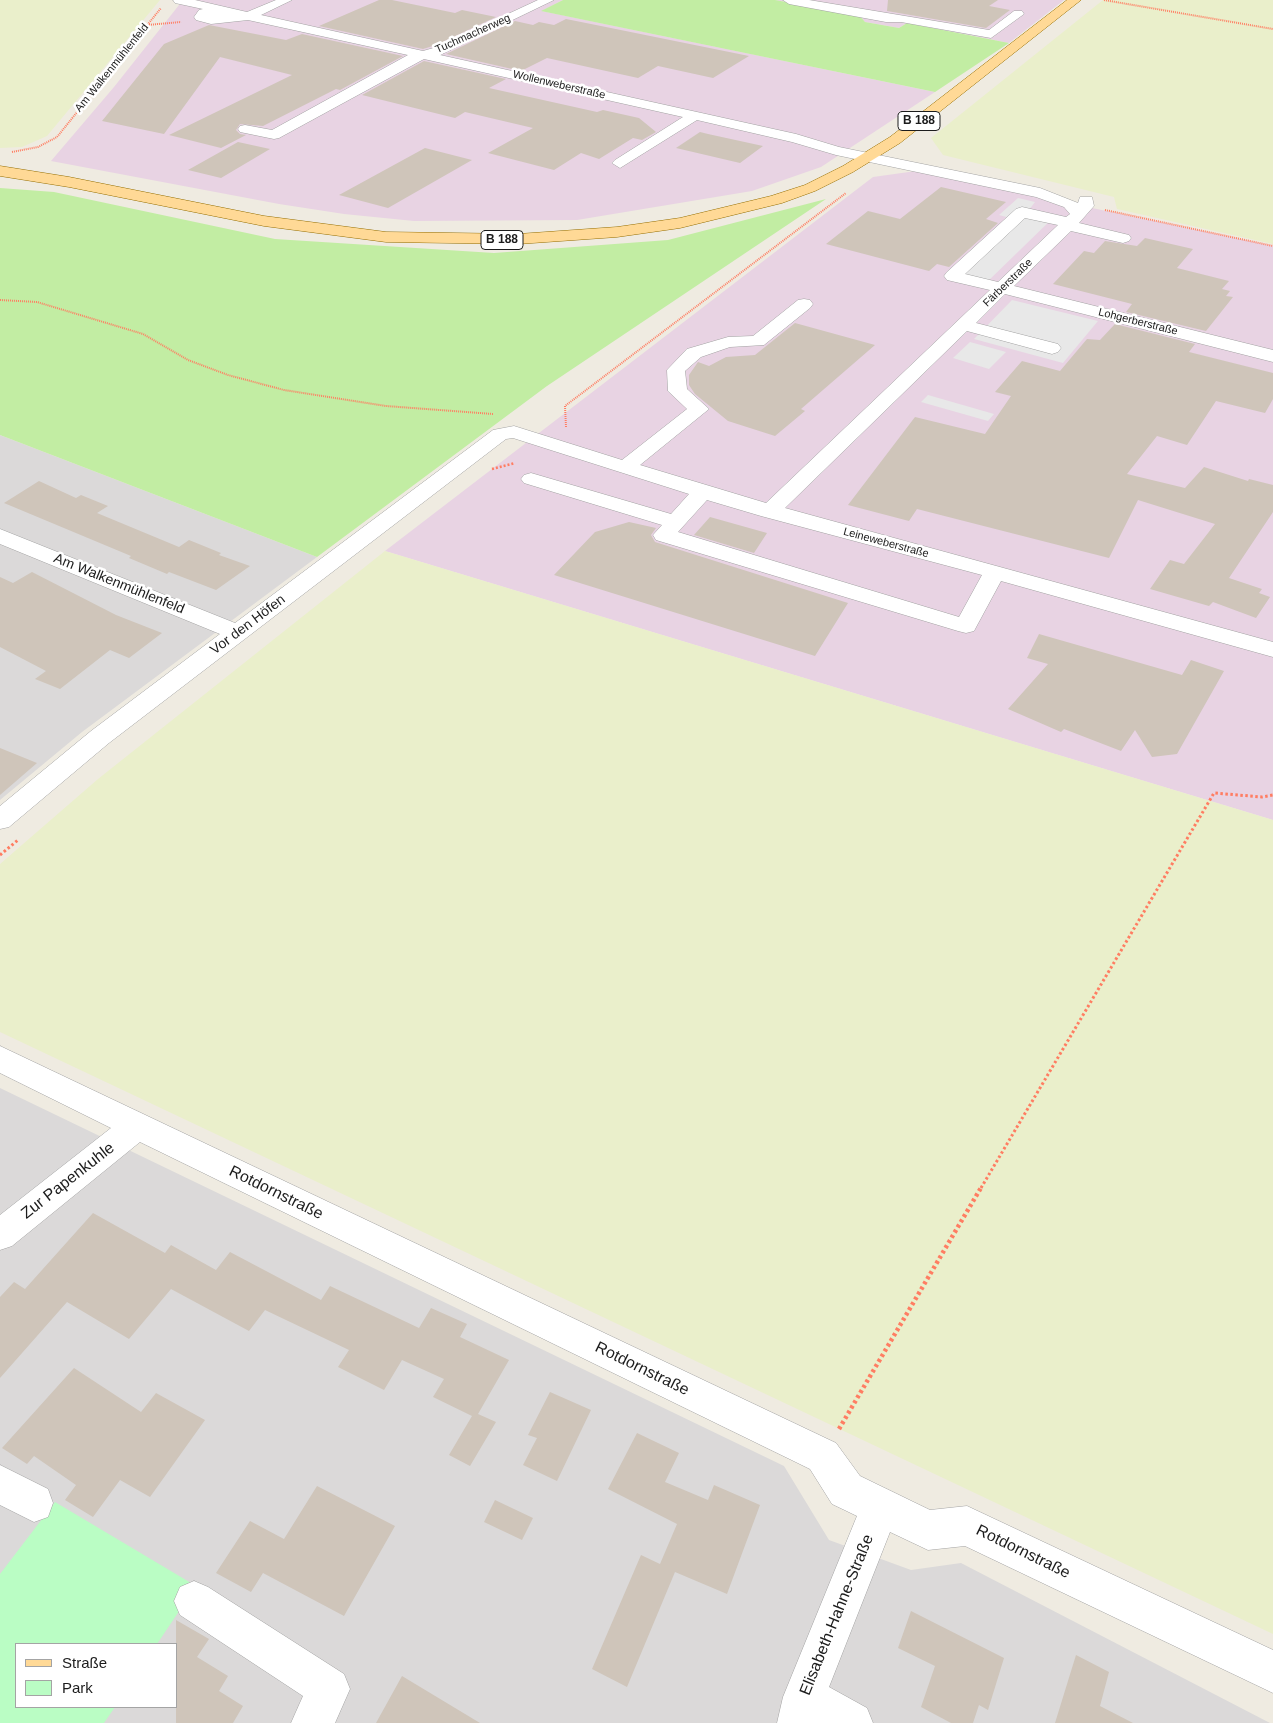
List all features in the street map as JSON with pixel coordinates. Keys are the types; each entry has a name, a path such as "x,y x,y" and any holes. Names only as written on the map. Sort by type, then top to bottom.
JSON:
{"main road":[{"name":"B 188","path":"0,171 69,182 240,216 323,230 402,238 493,240 617,232 710,217 794,194 833,178 875,154 1074,0"}],"street":[{"path":"179,0 222,10"},
{"path":"248,16 286,0"},
{"name":"Tuchmacherweg","path":"425,55 442,50 548,0"},
{"path":"789,0 886,18 902,18 991,34 1018,14"},
{"path":"211,20 200,17 200,15 222,10"},
{"name":"Wollenweberstraße","path":"222,10 802,139 836,150 875,154 1040,193 1070,204 1075,208 1075,217"},
{"name":"Wollenweberstraße","path":"211,20 248,16"},
{"path":"245,129 274,135 413,58 425,55"},
{"path":"620,163 694,116"},
{"name":"Lohgerberstraße","path":"1075,217 1022,212 953,276 1273,356"},
{"path":"1075,217 1123,238"},
{"name":"Färberstraße","path":"769,510 1002,289 1075,217"},
{"path":"624,468 699,409 678,391 676,370 694,352 728,342 758,341 804,304"},
{"path":"964,325 1052,348"},
{"name":"Leineweberstraße","path":"500,425 514,432 552,445 703,492 994,573 1218,632 1273,650"},
{"name":"Vor den Höfen","path":"0,820 100,737 238,633 500,425"},
{"path":"530,480 676,522"},
{"path":"703,492 664,535 966,626 994,573"},
{"name":"Am Walkenmühlenfeld","path":"0,536 238,633"},
{"name":"Rotdornstraße","path":"0,1059 823,1456 846,1490 880,1507 928,1530 967,1526 1273,1672"},
{"name":"Zur Papenkuhle","path":"0,1235 137,1126"},
{"path":"0,1484 34,1503"},
{"name":"Elisabeth-Hahne-Straße","path":"801,1710 880,1507"},
{"path":"194,1601 328,1689 312,1723"},
{"path":"801,1710 852,1723"}],"path":[{"path":"1104,0 1273,28"},
{"name":"Am Walkenmühlenfeld","path":"10,152 38,147 57,136 163,6"},
{"path":"147,25 211,20"},
{"path":"552,445 566,434 565,406 849,191"},
{"path":"1075,217 1273,246"},
{"path":"0,300 37,302 144,334 188,360 228,375 284,390 500,425"},
{"path":"823,1456 1214,793 1262,797 1273,795"}],"shaded area":[{"path":"183,0 563,0 542,11 935,92 821,167 752,191 577,220 414,221 344,214 279,204 51,161 114,87"},
{"path":"775,0 1064,0 1009,43 907,23 899,28 865,22 859,15"},
{"path":"916,171 1273,246 1273,820 385,551 873,177"},
{"path":"1018,198 1035,202 1029,210 1055,216 985,284 947,275 1010,218 999,215"},
{"path":"1012,300 1098,321 1063,363 974,339"},
{"path":"970,342 1006,352 989,369 953,358"},
{"path":"928,395 994,414 988,421 921,402"},
{"path":"0,435 317,557 82,732 0,800"},
{"path":"0,1088 784,1466 829,1540 911,1570 961,1563 1270,1723 0,1723"}],"green space":[{"path":"0,0 160,0 47,136 22,147 0,148"},
{"path":"563,0 775,0 859,15 865,22 899,28 907,23 1009,43 935,92 541,11"},
{"path":"1103,0 1273,0 1273,244 1117,209 1114,197 943,155 931,138"},
{"path":"0,188 54,192 275,239 494,253 668,240 826,199 547,386 317,557 0,435"},
{"path":"385,551 1273,820 1273,1634 0,1032 0,864 98,779"},
{"path":"55,1502 196,1586 158,1643 15,1643 15,1708 114,1708 104,1723 0,1723 0,1574"}],"building":[{"path":"379,0 392,0 455,13 462,10 496,17 436,45 423,49 319,26"},
{"path":"888,0 998,0 989,6 1010,10 986,28 887,11"},
{"path":"566,19 749,56 713,78 658,66 638,78 547,58 521,71 446,54 515,21 533,25 539,22 554,25"},
{"path":"209,25 286,40 302,34 403,56 340,90 336,89 263,126 240,124 236,130 240,134 246,135 221,148 169,135 292,75 220,57 164,134 102,121 164,44"},
{"path":"424,61 506,79 489,88 597,112 603,110 639,118 656,132 642,140 633,138 599,159 581,153 554,170 488,153 533,128 465,112 455,118 362,95"},
{"path":"700,132 763,146 740,163 676,148"},
{"path":"238,142 270,149 221,178 188,170"},
{"path":"425,148 472,160 388,208 339,195"},
{"path":"941,187 1006,202 986,219 998,223 949,267 937,264 929,271 826,244 868,211 900,219"},
{"path":"1145,238 1193,249 1177,268 1229,281 1222,289 1230,291 1226,296 1233,297 1206,331 1126,312 1132,304 1053,284 1084,251 1094,253 1105,241 1137,246"},
{"path":"795,323 875,345 801,409 805,411 775,436 728,421 695,394 689,385 689,375 698,362 709,366 726,357 755,355"},
{"path":"1115,324 1195,344 1189,352 1273,373 1273,399 1265,413 1216,401 1187,445 1157,436 1127,474 1185,488 1204,467 1248,481 1249,479 1273,485 1273,512 1229,578 1262,589 1259,593 1270,597 1256,618 1213,602 1209,606 1150,589 1170,560 1184,564 1215,524 1138,500 1109,558 917,509 909,521 848,505 915,417 985,434 1011,396 995,392 1022,361 1060,371 1087,339 1100,340"},
{"path":"39,481 76,498 81,495 108,506 97,513 179,547 189,540 221,553 219,555 250,566 216,590 169,572 167,574 129,558 131,556 4,503"},
{"path":"710,517 767,533 754,553 694,535"},
{"path":"629,522 656,528 651,535 655,542 848,603 815,656 554,575 595,532"},
{"path":"32,572 116,615 162,633 129,658 110,650 60,689 35,679 46,671 0,647 0,577 13,583"},
{"path":"1039,634 1182,675 1191,660 1224,671 1177,754 1152,757 1135,730 1121,751 1064,729 1061,732 1008,709 1048,664 1027,658"},
{"path":"0,748 37,763 0,795"},
{"path":"93,1213 165,1253 171,1245 216,1270 230,1252 321,1300 330,1286 419,1328 431,1308 467,1324 460,1337 509,1360 478,1414 496,1422 470,1466 449,1455 472,1416 433,1397 444,1379 402,1360 384,1390 338,1367 349,1350 265,1310 249,1331 171,1289 129,1339 67,1302 0,1378 0,1297 14,1282 25,1289"},
{"path":"74,1368 141,1412 156,1393 205,1420 150,1497 120,1480 93,1517 65,1500 76,1485 34,1456 27,1464 2,1448"},
{"path":"550,1392 591,1410 557,1481 523,1465 537,1438 528,1435"},
{"path":"637,1433 679,1453 665,1482 708,1500 714,1485 760,1505 727,1594 675,1572 627,1687 592,1669 641,1555 660,1564 677,1524 608,1489"},
{"path":"317,1486 395,1526 344,1616 263,1573 251,1592 216,1573 250,1521 284,1539"},
{"path":"495,1500 533,1518 522,1540 484,1522"},
{"path":"911,1611 1004,1658 988,1710 979,1705 973,1723 951,1723 921,1707 935,1666 898,1648"},
{"path":"176,1620 209,1639 197,1657 228,1676 219,1691 243,1706 233,1723 176,1723 176,1708 178,1708 178,1643 176,1643"},
{"path":"1076,1655 1109,1672 1100,1706 1133,1723 1055,1723"},
{"path":"402,1676 480,1723 376,1723"}]}
